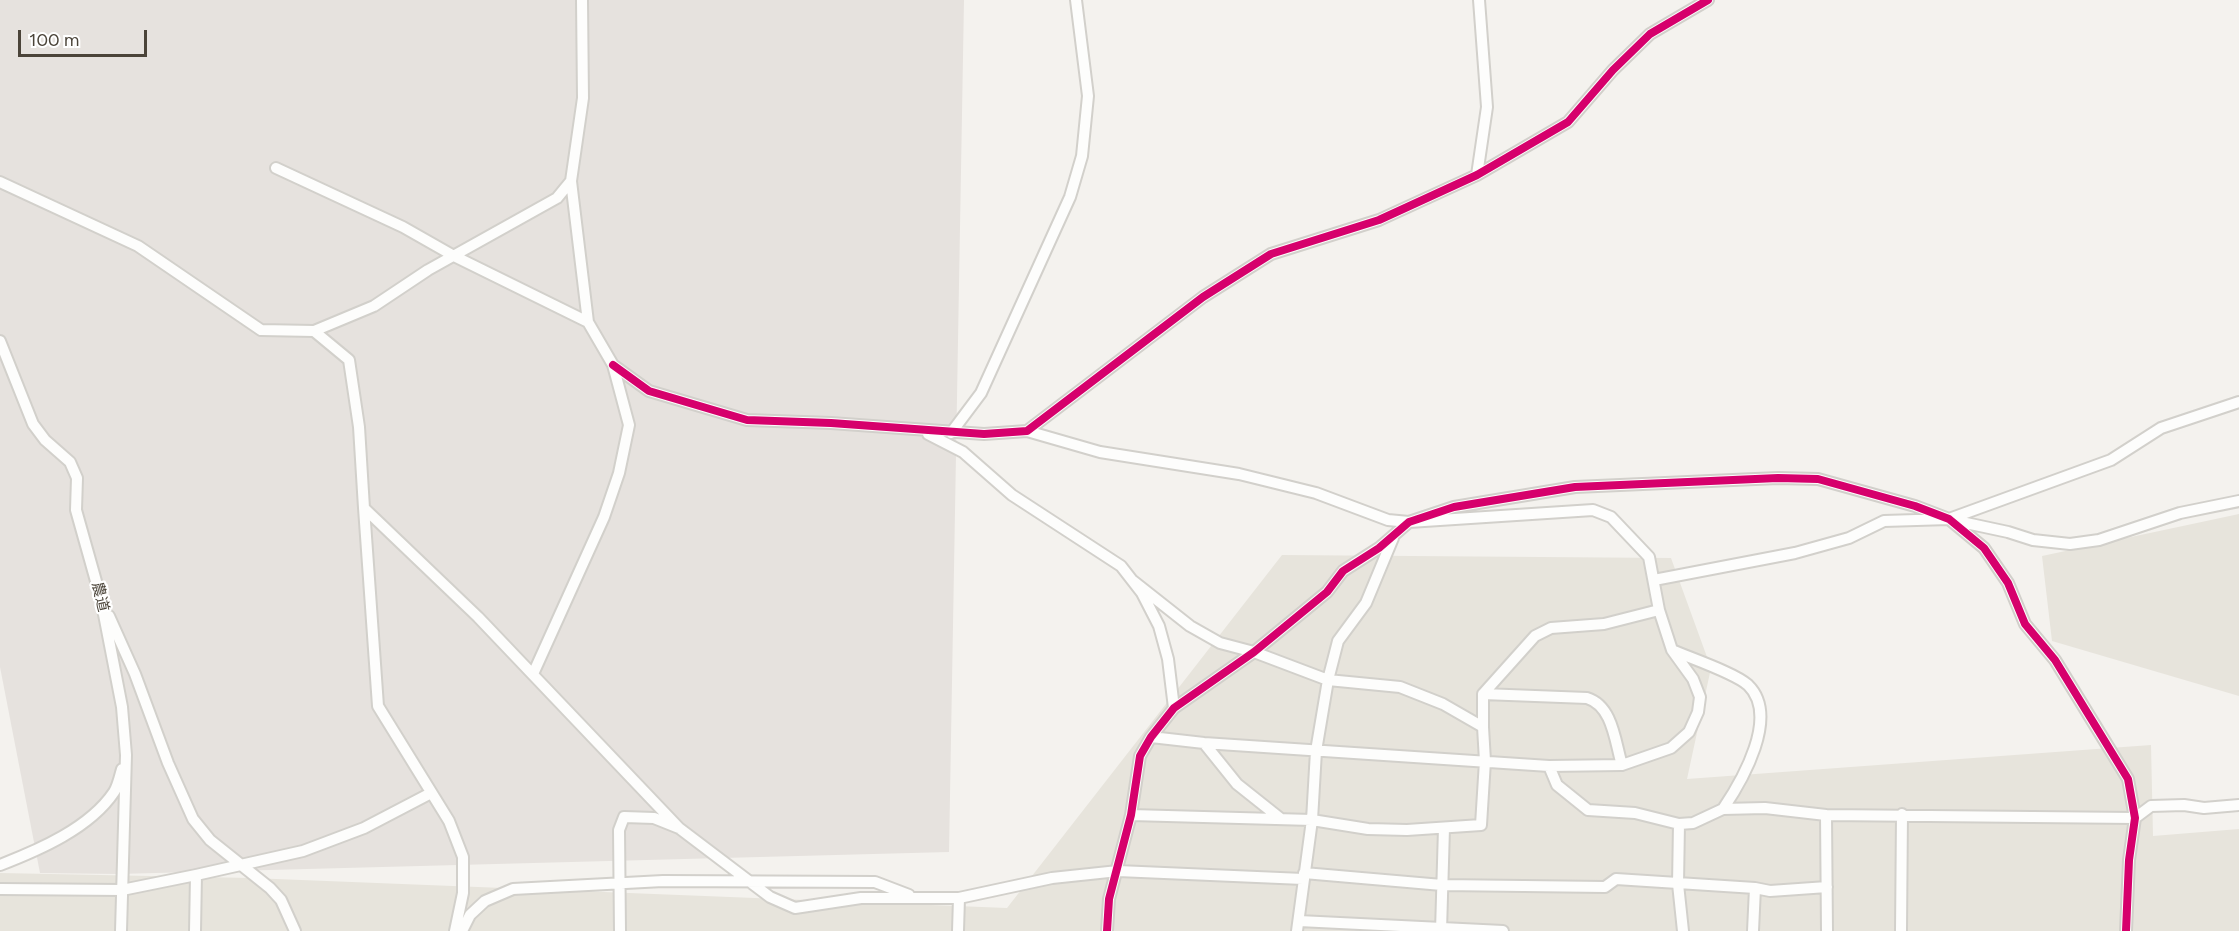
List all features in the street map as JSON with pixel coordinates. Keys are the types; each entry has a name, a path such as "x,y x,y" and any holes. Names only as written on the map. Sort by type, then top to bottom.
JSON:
{"street":[{"path":"533,674 604,517 619,473 629,425 613,365 588,322 571,181 583,98 582,0"},
{"path":"951,433 981,393 1070,197 1082,156 1088,96 1076,0"},
{"path":"1477,175 1487,107 1479,0"},
{"path":"1028,431 1203,297 1270,254 1379,220 1477,175 1568,122 1613,70 1650,34 1708,0"},
{"path":"276,168 403,227 454,256 588,322"},
{"path":"0,182 138,246 261,330 314,331 374,306 454,256 557,198 571,181"},
{"path":"314,331 349,360 359,427 378,706 449,821 463,857 463,893 455,931"},
{"name":"農道","path":"0,341 33,424 45,440 66,458 75,472 76,510 101,599 122,708 126,754 121,931"},
{"path":"613,365 649,391 747,420 831,423 951,433 984,434 1028,431 1110,454 1239,474 1316,493 1388,520 1409,522 1593,510 1611,518 1649,557 1659,610 1672,650 1694,679 1700,697 1698,712 1689,732 1671,748 1622,765 1549,766 1204,744 1151,737"},
{"path":"1654,580 1795,553 1850,538 1884,521 1949,519 2111,460 2161,428 2239,402"},
{"path":"922,431 963,452 1012,495 1121,566 1133,581 1159,626 1168,659 1174,708"},
{"path":"1107,931 1109,900 1131,815 1140,756 1151,737 1174,708 1254,652 1327,592 1343,571 1409,522 1454,507 1575,487 1778,478 1818,479 1915,506 1949,519 2008,532 2032,540 2070,544 2099,540 2180,513 2239,501"},
{"path":"364,508 478,617 679,828 770,897 795,908 861,898 958,898 1052,878 1118,871 1303,876 1442,885 1605,887 1616,879 1755,888 1770,891 1827,887"},
{"path":"1949,519 1984,548 2008,583 2025,624 2055,660 2128,779 2135,818 2129,861 2126,931"},
{"path":"1394,535 1366,603 1338,641 1328,680 1316,750 1312,820 1298,926 1503,931"},
{"path":"1133,581 1190,626 1220,643 1254,652 1328,680 1400,687 1443,704 1483,727"},
{"path":"101,599 135,674 168,763 193,819 210,840 281,900 295,931"},
{"path":"1131,815 1312,820 1368,829 1481,825 1485,761 1483,694 1535,636 1551,628 1604,624 1659,610"},
{"path":"1672,650 1748,685 1756,699 1758,726 1750,762 1741,784 1723,809"},
{"path":"1483,694 1587,698 1597,701 1605,709 1622,765"},
{"path":"1204,744 1237,784 1281,819"},
{"path":"0,865 54,839 99,809 116,790 126,754"},
{"path":"1549,766 1557,785 1588,810 1635,813 1679,824 1693,823 1723,809 1765,808 1826,815 2135,818 2151,806 2184,805 2204,808 2239,805"},
{"path":"0,889 122,890 242,865 303,851 364,828 431,793"},
{"path":"1901,931 1902,814"},
{"path":"1826,815 1827,931"},
{"path":"620,931 618,830 624,817 654,818 679,828"},
{"path":"1679,824 1678,884 1683,931"},
{"path":"1441,929 1444,828"},
{"path":"195,931 196,875"},
{"path":"462,931 470,915 485,901 513,889 619,883 875,882 922,898"},
{"path":"1753,931 1755,888"},
{"path":"958,898 958,931"}],"shaded area":[{"path":"0,0 964,0 949,852 118,874 40,873 0,667"},
{"path":"2239,514 2239,696 2052,641 2042,556"},
{"path":"1282,555 1671,558 1711,668 1687,779 2151,745 2153,836 2239,829 2239,931 0,931 0,873 251,878 1007,908"}],"cycle path":[{"path":"613,365 649,391 747,420 831,423 984,434 1027,431 1203,297 1271,254 1379,220 1477,175 1568,122 1613,70 1650,34 1708,0"},
{"path":"1107,931 1109,899 1131,815 1140,756 1151,737 1174,708 1254,652 1327,592 1343,571 1379,548 1409,522 1454,507 1575,487 1778,478 1818,479 1915,506 1949,519 1984,548 2008,583 2025,624 2055,660 2128,779 2135,818 2129,860 2126,931"}]}
